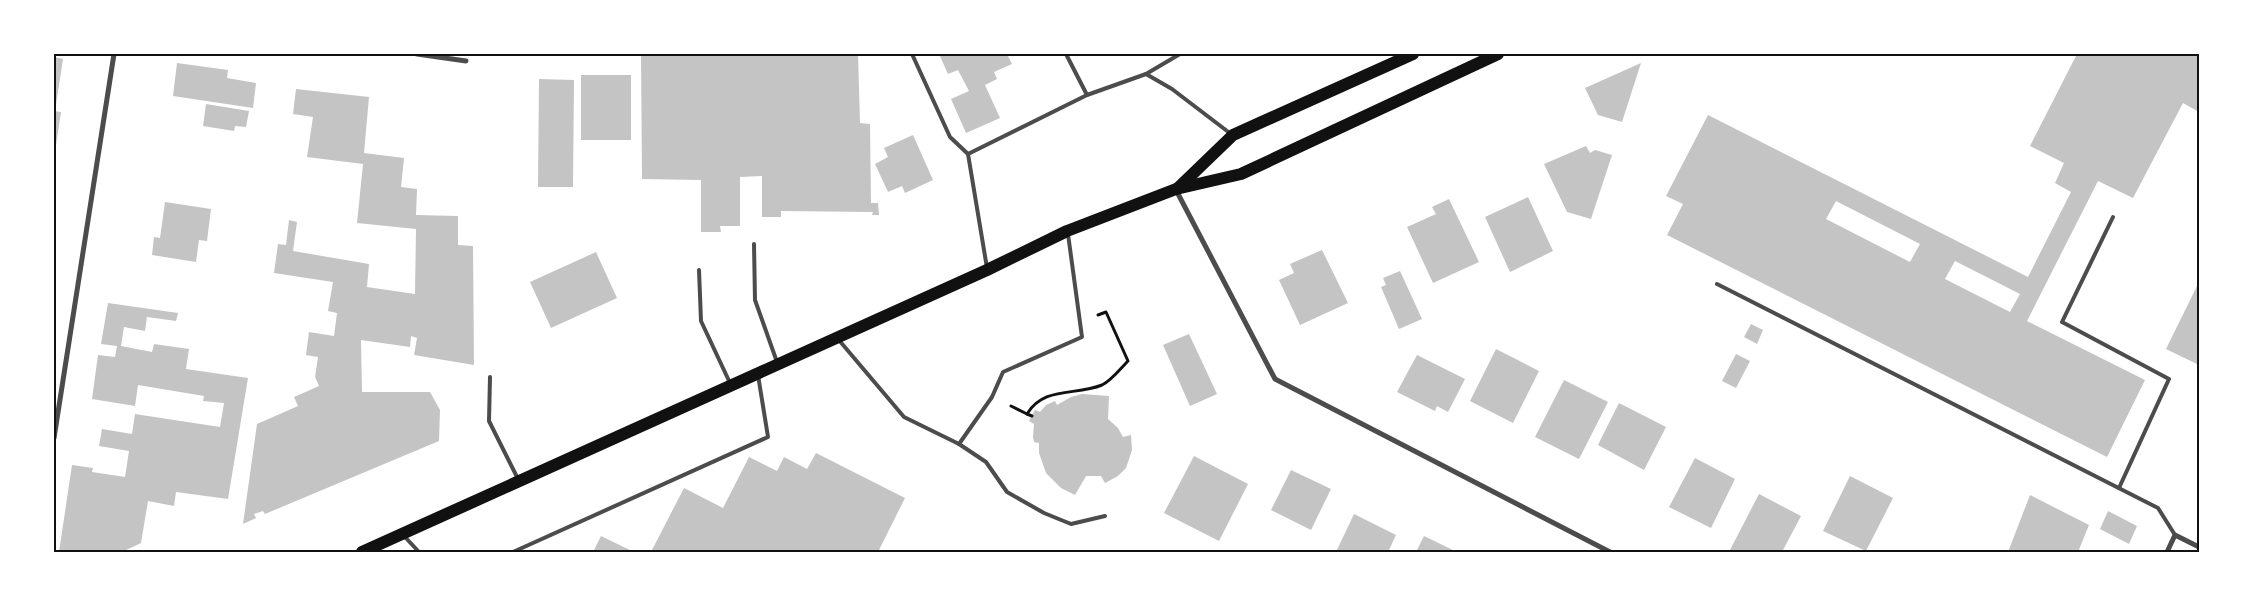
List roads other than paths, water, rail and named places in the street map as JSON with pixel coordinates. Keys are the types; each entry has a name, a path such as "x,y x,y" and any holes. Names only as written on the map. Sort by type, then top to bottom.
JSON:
{"main road":[{"path":"1176,189 1233,135 1413,54"},
{"path":"362,552 987,270 1067,231 1176,189 1241,174 1498,54"}],"street":[{"path":"54,438 114,54"},
{"path":"417,54 466,61"},
{"path":"1176,189 1275,378 1610,552"},
{"path":"2167,552 2175,535 2199,547"}],"lane":[{"path":"912,54 950,137 968,154 987,270"},
{"path":"1066,54 1087,95"},
{"path":"968,154 1087,95 1146,74 1180,54"},
{"path":"1146,74 1172,89 1233,135"},
{"path":"2113,217 2062,322 2169,378 2119,488"},
{"path":"959,444 992,397 1004,372 1082,337 1067,231"},
{"path":"754,244 755,300 778,364"},
{"path":"699,270 701,321 731,385"},
{"path":"1717,284 2158,508 2175,535"},
{"path":"837,338 904,417 959,444 986,462 1007,492 1044,513 1071,524 1105,516"},
{"path":"513,552 768,437 758,373"},
{"path":"490,377 489,421 519,482"},
{"path":"403,534 419,552"}]}
